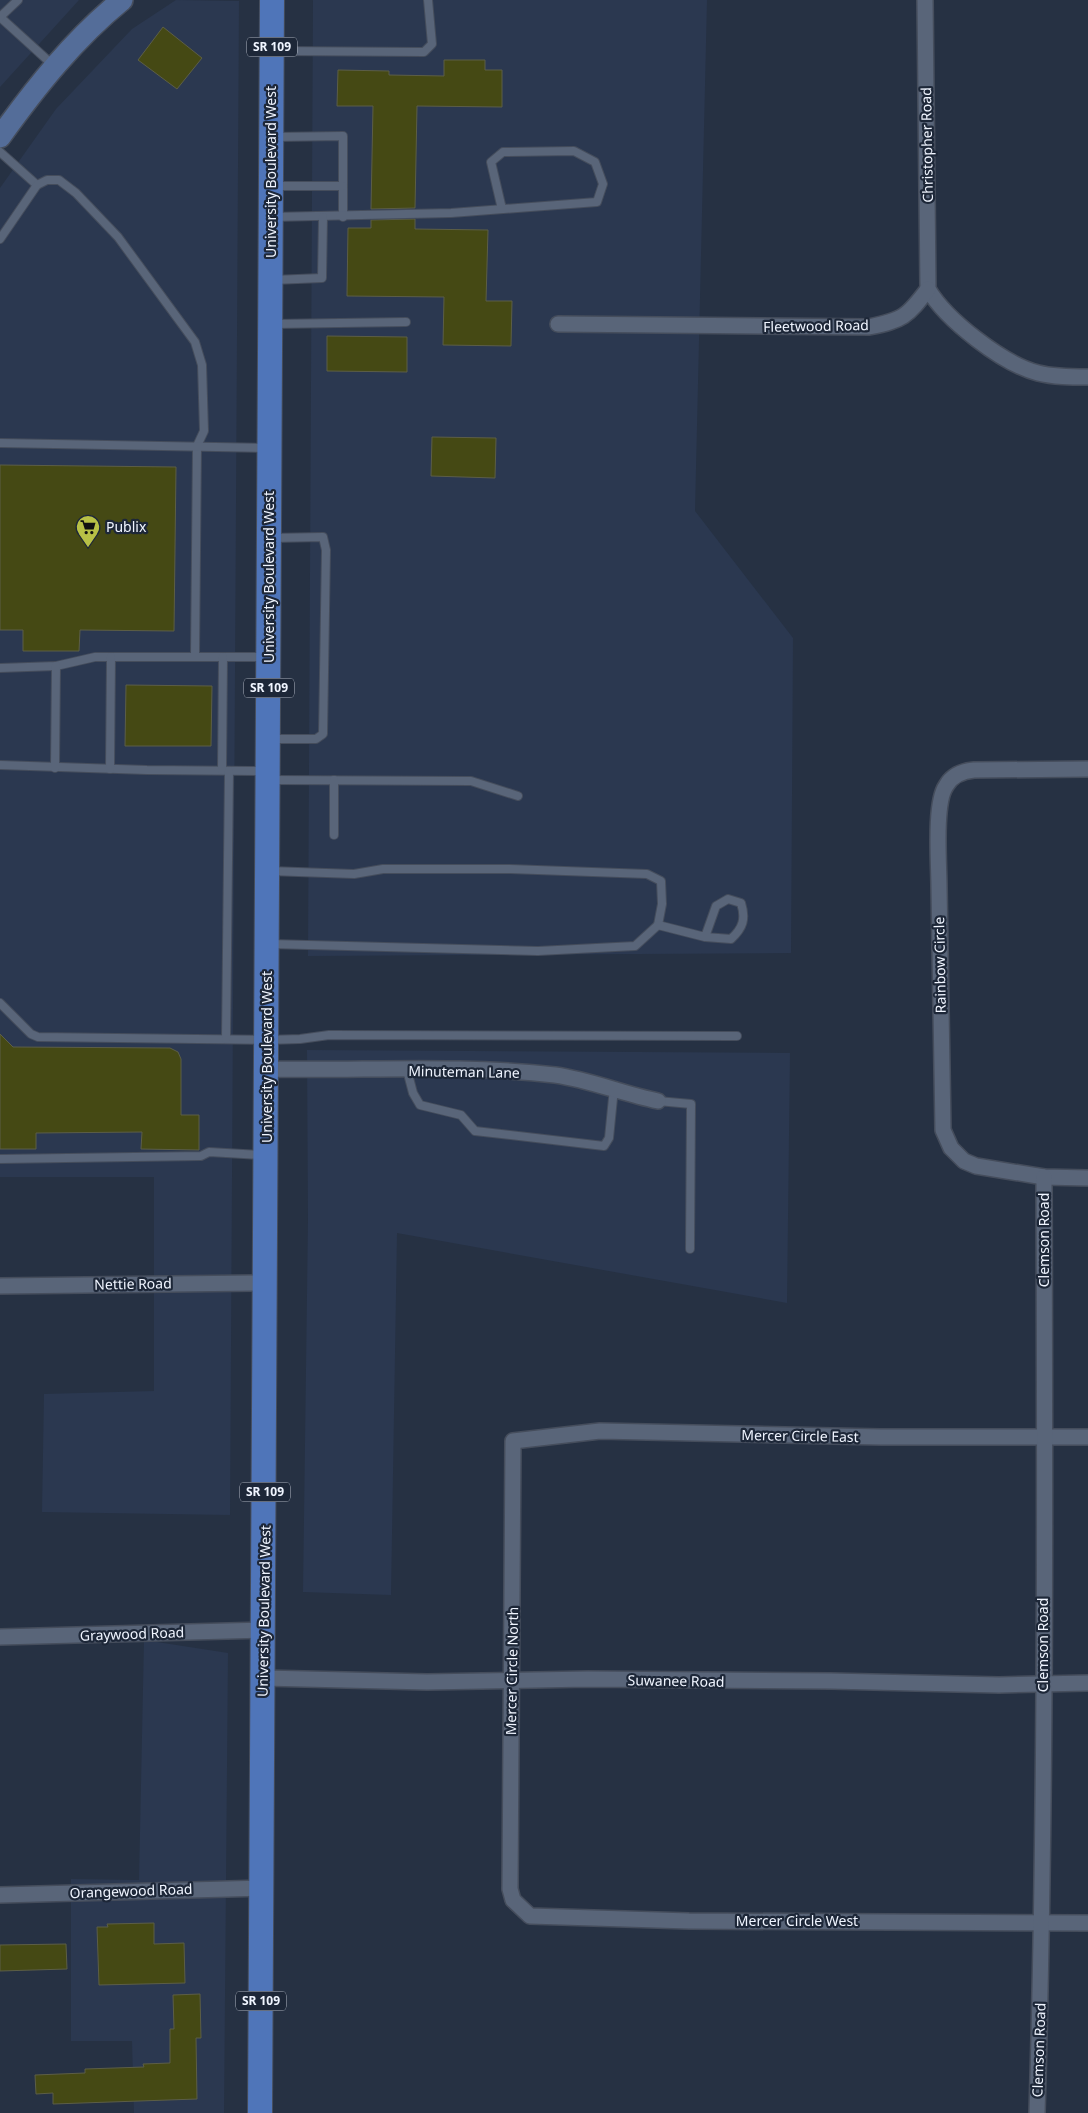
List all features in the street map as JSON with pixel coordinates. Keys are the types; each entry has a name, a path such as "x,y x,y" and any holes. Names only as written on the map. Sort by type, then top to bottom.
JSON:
{"main road":[{"path":"0,137 54,66 100,18 122,0"},
{"name":"University Boulevard West","path":"260,2113 265,1630 272,0"}],"street":[{"name":"Christopher Road","path":"925,0 928,289"},
{"name":"Fleetwood Road","path":"558,324 869,327 891,322 911,312 928,289"},
{"path":"928,289 937,304 949,317 1015,364 1037,372 1070,377 1088,377"},
{"name":"Rainbow Circle","path":"1088,770 964,771 945,786 940,804 940,992 943,1130 951,1148 964,1161 976,1166 1044,1177 1088,1178"},
{"name":"Minuteman Lane","path":"267,1069 508,1072 556,1075 614,1088 634,1096 658,1101"},
{"name":"Clemson Road","path":"1038,2113 1045,1436 1044,1177"},
{"name":"Nettie Road","path":"0,1286 266,1283"},
{"name":"Mercer Circle East","path":"514,1441 600,1431 881,1437 1088,1437"},
{"name":"Mercer Circle North","path":"513,1900 510,1889 514,1441"},
{"name":"Graywood Road","path":"0,1637 265,1630"},
{"name":"Suwanee Road","path":"264,1678 426,1682 512,1680 1088,1683"},
{"name":"Orangewood Road","path":"0,1895 262,1888"},
{"name":"Mercer Circle West","path":"513,1900 530,1916 591,1919 1088,1922"}],"lane":[{"path":"272,51 424,52 432,44 428,0"},
{"path":"13,1 0,17 54,66"},
{"path":"271,137 344,136 343,217"},
{"path":"270,217 343,217 502,209 597,202 603,184 595,162 574,151 503,152 491,162 502,209"},
{"path":"0,152 37,185"},
{"path":"0,239 37,185 47,180 59,180 76,193 118,237 195,342 202,365 204,431 197,446 195,657"},
{"path":"271,186 343,186"},
{"path":"270,280 322,278 323,217"},
{"path":"270,324 406,322"},
{"path":"0,443 270,448"},
{"path":"269,739 316,739 323,734 326,550 323,537 270,538"},
{"path":"0,668 56,666 95,656 269,657"},
{"path":"110,656 110,769"},
{"path":"223,657 226,1039"},
{"path":"55,768 56,666"},
{"path":"0,765 55,768 225,771 334,780 471,780 518,796"},
{"path":"334,780 334,835"},
{"path":"268,872 354,874 383,869 510,869 647,874 661,881 662,904 658,926 635,946 538,951 268,944"},
{"path":"658,926 705,937 730,939 741,930 745,916 741,903 728,899 716,906 705,937"},
{"path":"0,1003 30,1034 38,1037 267,1040 300,1039 329,1035 737,1036"},
{"path":"407,1070 413,1093 420,1105 461,1115 475,1132 604,1146 609,1138 614,1088"},
{"path":"658,1101 691,1104 690,1249"},
{"path":"0,1160 201,1156 209,1152 267,1155"}],"shaded area":[{"path":"0,0 79,0 0,87"},
{"path":"176,0 239,1 230,1515 42,1512 44,1394 154,1391 154,1177 0,1177 0,188 56,109 132,29"},
{"path":"313,0 707,0 695,511 793,638 791,953 308,956"},
{"path":"307,1050 790,1053 787,1303 397,1233 391,1595 303,1592 308,1220"},
{"path":"144,1640 228,1653 224,2113 134,2113 132,2041 71,2041 71,1879 139,1880"}],"building":[{"path":"163,27 202,58 177,89 138,60"},
{"path":"444,60 485,60 485,70 502,70 502,107 417,106 415,208 371,209 373,106 337,106 338,70 389,71 389,75 444,76"},
{"path":"415,219 415,229 488,230 486,301 512,301 511,346 443,345 444,297 347,296 348,228 371,228 371,220"},
{"path":"327,336 407,337 407,372 327,371"},
{"path":"432,437 496,438 495,478 431,476"},
{"name":"Publix","path":"0,465 176,467 174,631 80,630 79,651 23,651 23,630 0,630"},
{"path":"126,685 212,686 211,746 125,746"},
{"path":"0,1034 13,1047 170,1048 178,1052 181,1059 181,1115 199,1115 199,1150 141,1149 142,1132 36,1133 36,1149 0,1149"},
{"path":"154,1923 154,1944 184,1943 185,1983 99,1985 97,1927 108,1927 107,1924"},
{"path":"66,1944 67,1969 0,1971 0,1945"},
{"path":"200,1994 201,2038 196,2038 197,2099 53,2104 53,2093 36,2094 35,2075 85,2073 85,2069 144,2067 143,2064 170,2063 170,2029 174,2029 173,1995"}],"place":[{"name":"Publix","path":"88,548"}]}
